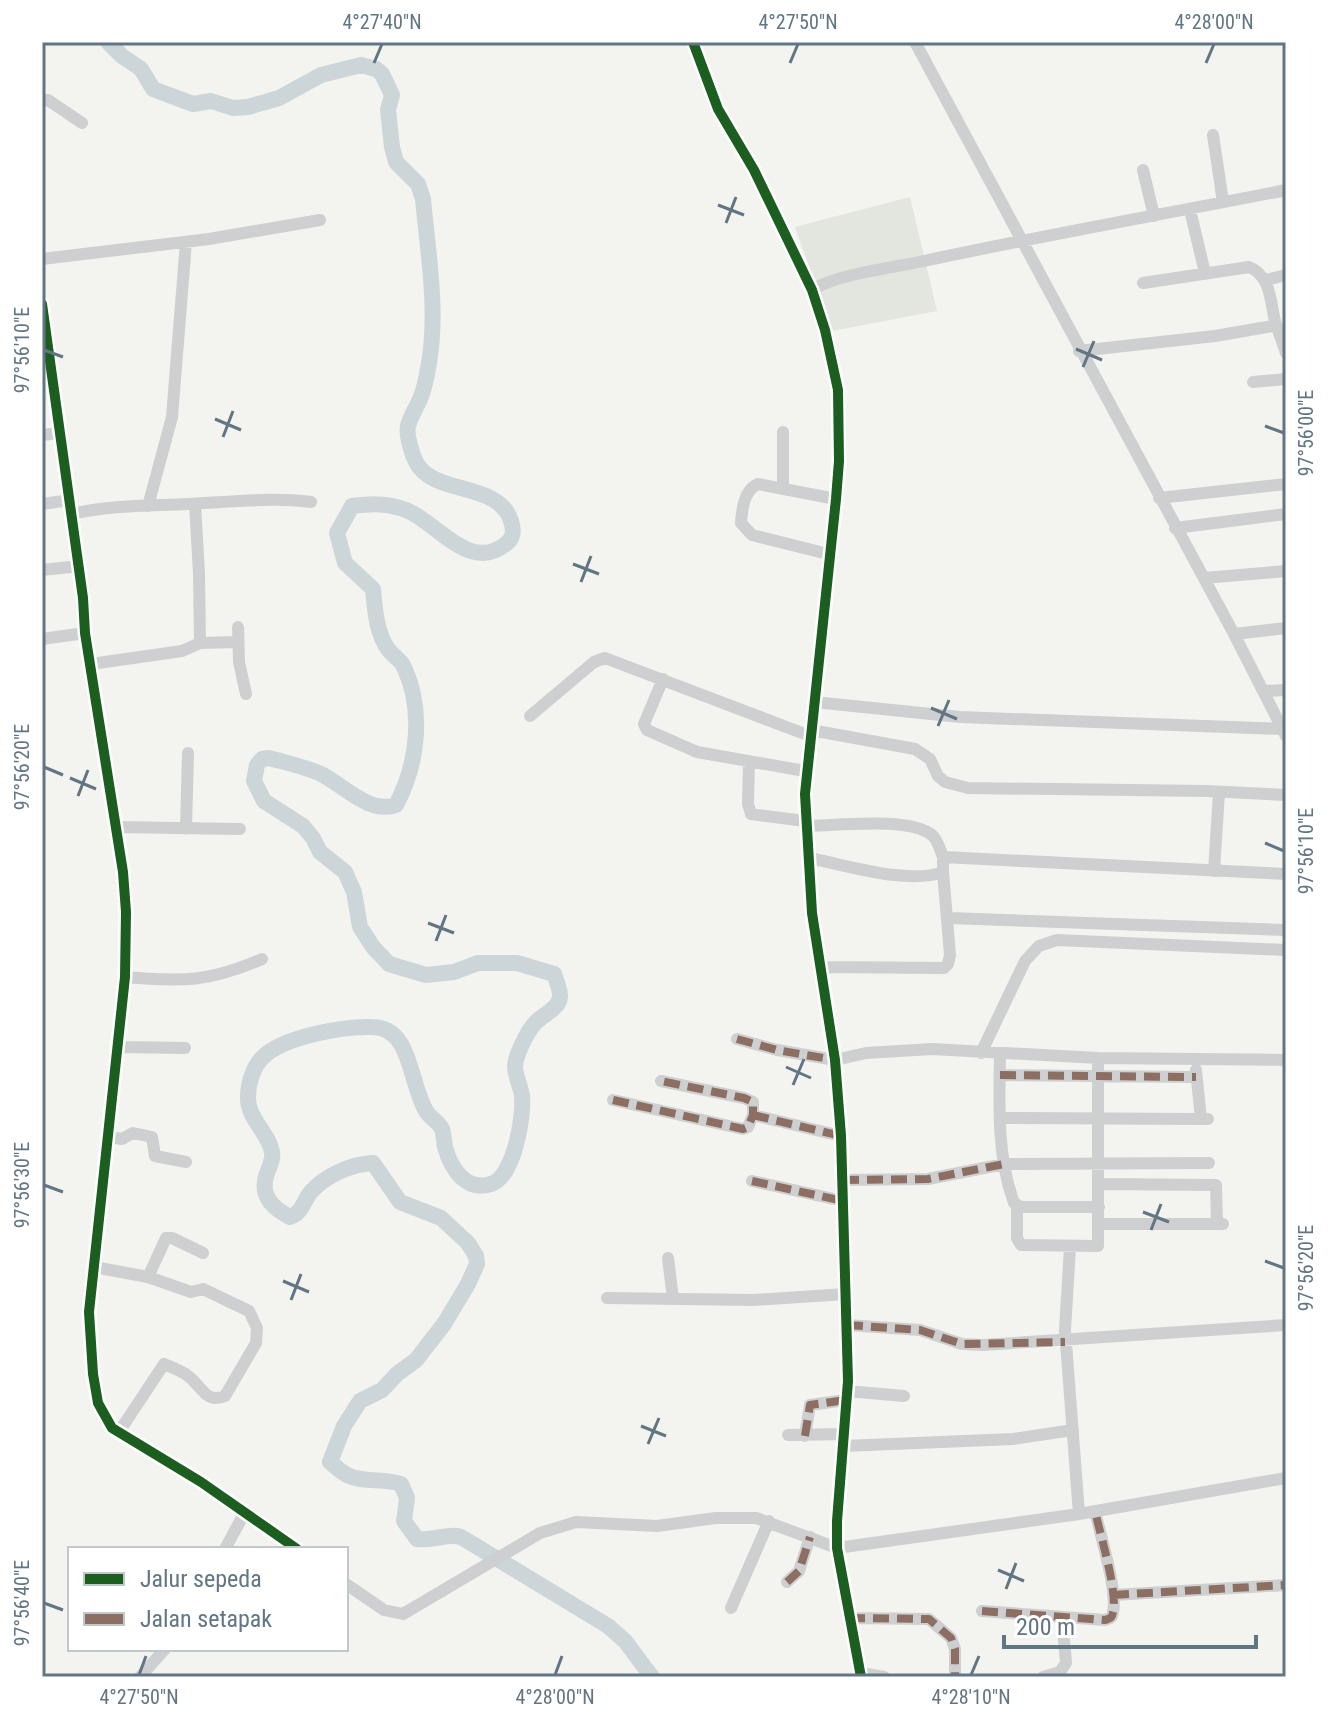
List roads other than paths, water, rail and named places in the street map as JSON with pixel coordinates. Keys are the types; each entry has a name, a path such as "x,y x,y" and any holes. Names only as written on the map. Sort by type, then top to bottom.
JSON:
{"street":[{"path":"693,42 718,109 754,170 812,290 825,330 838,390 836,499 805,771 805,824 812,913 835,1060 843,1180 846,1396 837,1548 861,1675 884,1677"},
{"path":"814,702 960,717 1284,733 1234,634 915,42"},
{"path":"42,100 46,98 82,123"},
{"path":"1213,135 1223,202"},
{"path":"1143,170 1154,216"},
{"path":"812,290 854,276 1021,240 1286,190"},
{"path":"1190,210 1205,273"},
{"path":"42,259 186,242 320,220"},
{"path":"148,506 172,417 186,242"},
{"path":"1143,283 1244,267 1257,270 1266,280 1285,350"},
{"path":"1266,280 1286,275"},
{"path":"42,304 46,366 71,507 85,633 123,872 126,912 125,977 89,1312 98,1403 109,1425 294,1547"},
{"path":"1079,351 1269,328 1275,321"},
{"path":"1253,382 1286,379"},
{"path":"783,432 783,488"},
{"path":"42,435 60,433"},
{"path":"828,554 752,535 741,523 742,514 753,486 758,484 836,499"},
{"path":"1159,498 1286,484"},
{"path":"42,504 106,508 279,498 311,502"},
{"path":"195,504 200,643"},
{"path":"1175,528 1286,514"},
{"path":"42,570 79,566"},
{"path":"1204,578 1286,571"},
{"path":"238,627 241,676 246,694"},
{"path":"1234,634 1286,628"},
{"path":"42,639 85,633"},
{"path":"91,664 182,651 200,643 237,642"},
{"path":"530,716 600,659 609,659 811,733 915,749 930,759 938,776 945,782 968,788 1286,795"},
{"path":"663,679 644,724 647,730 697,752 805,771"},
{"path":"1263,691 1286,690"},
{"path":"186,829 188,753"},
{"path":"749,761 748,804 751,814 805,824 867,822 923,831 936,839 943,857 950,955 944,968 819,967"},
{"path":"1214,871 1219,792"},
{"path":"115,827 240,829"},
{"path":"943,857 1286,874"},
{"path":"809,858 897,874 933,876 943,872"},
{"path":"949,918 1286,930"},
{"path":"981,1053 1025,961 1045,942 1286,950"},
{"path":"125,977 175,980 211,978 262,959"},
{"path":"737,1039 835,1060 866,1053 907,1050 1098,1058 1286,1060"},
{"path":"118,1047 185,1048"},
{"path":"1000,1055 1004,1164 1006,1181 1017,1206 1017,1238 1021,1245 1070,1247 1098,1246 1098,1058"},
{"path":"1000,1118 1204,1119 1196,1077 1196,1058"},
{"path":"1000,1075 1196,1077"},
{"path":"613,1100 743,1129 748,1127 753,1115 753,1102 661,1081"},
{"path":"753,1115 841,1136"},
{"path":"110,1137 122,1139 133,1133 152,1137 155,1156 186,1162"},
{"path":"843,1180 928,1179 1004,1164 1209,1163"},
{"path":"752,1181 843,1201"},
{"path":"1099,1184 1216,1185 1220,1224 1099,1224"},
{"path":"1017,1206 1099,1207"},
{"path":"148,1277 168,1237 203,1253"},
{"path":"1070,1247 1065,1342 1079,1514"},
{"path":"668,1258 673,1299"},
{"path":"94,1267 148,1277 191,1292 203,1289 243,1306 256,1323 257,1339 227,1394 220,1399 208,1398 188,1375 163,1364 119,1432"},
{"path":"607,1298 754,1300 846,1294"},
{"path":"847,1325 920,1330 962,1344 1065,1342 1286,1325"},
{"path":"805,1436 810,1405 846,1396 904,1396"},
{"path":"788,1435 844,1440 1013,1439 1073,1430"},
{"path":"348,1585 384,1610 403,1614 540,1533 576,1522 657,1526 747,1517 769,1521 837,1548 1079,1514 1286,1478"},
{"path":"982,1611 1110,1619 1114,1614 1113,1595 1095,1511"},
{"path":"226,1547 245,1512"},
{"path":"731,1608 769,1521"},
{"path":"787,1582 799,1571 810,1537"},
{"path":"1113,1595 1286,1585"},
{"path":"1043,1677 1060,1672 1066,1663 1062,1617"},
{"path":"849,1618 929,1619 951,1638 955,1649 955,1677"},
{"path":"140,1677 163,1651"}],"waterway":[{"path":"108,42 141,69 153,89 193,104 211,101 233,108 248,107 279,98 321,75 361,65 382,74 392,95 388,110 396,162 418,184 423,199 432,302 429,363 423,390 408,426 410,444 416,462 424,473 480,494 504,508 513,533 507,543 493,551 479,553 465,549 413,513 400,508 376,504 352,506 337,533 345,563 373,589 381,635 388,649 404,667 414,701 416,737 403,789 396,805 377,806 358,798 317,772 269,758 262,759 257,765 254,781 264,801 303,826 320,852 345,872 354,892 360,927 389,964 426,975 454,972 478,963 517,963 554,974 560,997 532,1027 517,1055 515,1070 522,1096 519,1131 506,1170 491,1184 474,1185 456,1170 445,1147 442,1129 420,1099 402,1046 385,1029 360,1027 330,1031 298,1039 271,1051 254,1071 249,1087 249,1105 270,1145 272,1159 265,1187 271,1203 280,1211 290,1217 294,1215 310,1193 330,1176 347,1168 373,1163 400,1202 441,1218 468,1243 476,1256 477,1264 468,1284 444,1324 416,1360 382,1390 360,1401 344,1426 330,1462 353,1477 401,1484 407,1498 404,1521 417,1539 461,1537 608,1626 625,1641 652,1677"}]}
